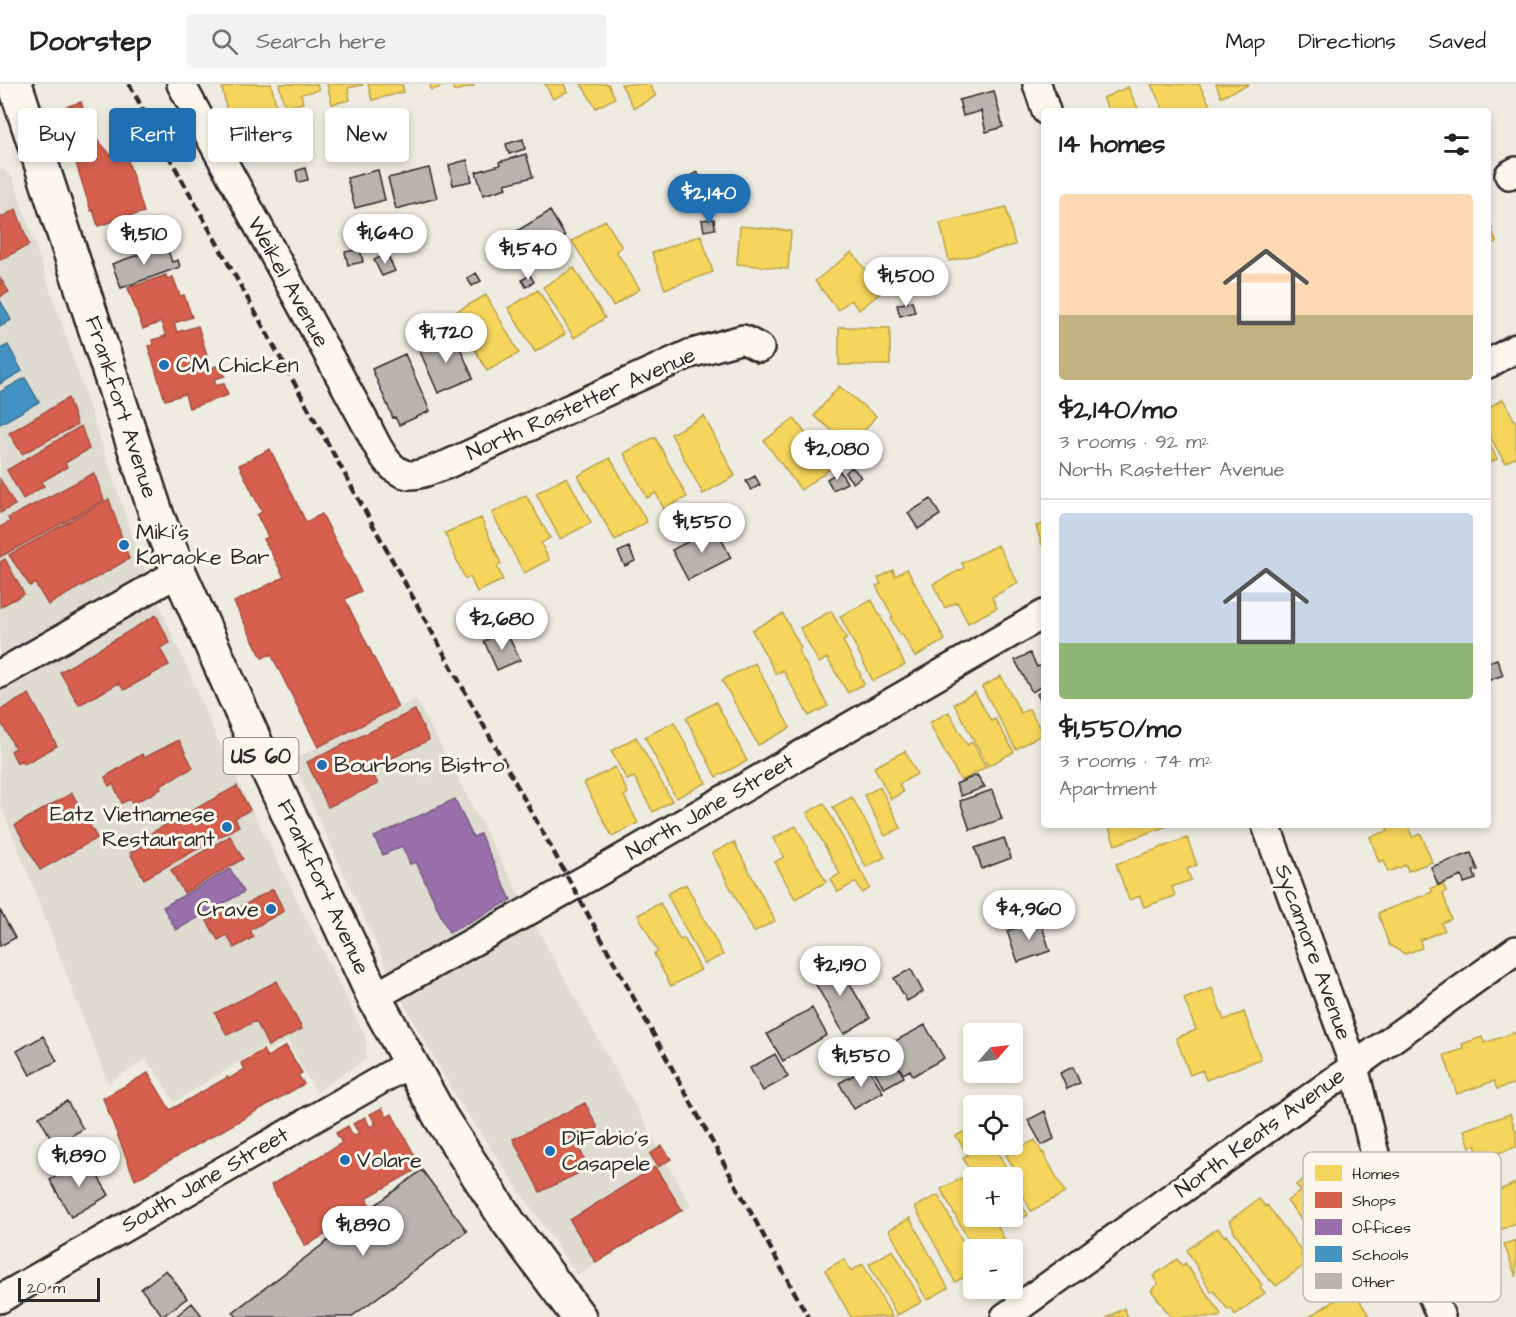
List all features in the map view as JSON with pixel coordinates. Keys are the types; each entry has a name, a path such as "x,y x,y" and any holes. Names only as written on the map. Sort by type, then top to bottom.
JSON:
{"main road":[{"name":"Frankfort Avenue","path":"15,84 157,516 179,572 260,753 374,998 441,1118 509,1223 579,1317"}],"street":[{"name":"Weikel Avenue","path":"181,84 367,426 387,460 403,473"},
{"path":"1037,84 1045,108"},
{"name":"North Rastetter Avenue","path":"403,473 411,476 446,465 689,354 743,339 760,348"},
{"path":"1491,362 1516,348"},
{"path":"0,674 179,572"},
{"name":"North Jane Street","path":"374,998 595,874 1041,616"},
{"name":"Sycamore Avenue","path":"1267,828 1354,1066 1375,1152"},
{"name":"North Keats Avenue","path":"1005,1317 1516,950"},
{"name":"South Jane Street","path":"0,1299 410,1062"},
{"name":"Sycamore Avenue","path":"1435,1302 1441,1317"}],"shaded area":[{"path":"0,167 13,178 140,559 222,750 366,1038 366,1059 316,1092 287,1040 268,1051 264,1046 175,1102 147,1059 108,1083 0,804"},
{"path":"416,699 531,918 691,1206 577,1275 456,1097 402,1000 292,760"}],"building: Homes":[{"path":"231,84 271,84 277,108 226,108 222,88 232,86"},
{"path":"279,84 317,84 319,90 301,94 303,103 285,107"},
{"path":"327,84 363,85 348,88 350,100 332,104"},
{"path":"368,84 402,84 404,92 372,100"},
{"path":"430,84 447,84 448,85 431,90"},
{"path":"452,84 473,84 474,86 454,91"},
{"path":"545,84 564,84 567,92 553,99"},
{"path":"581,84 608,84 615,98 596,108"},
{"path":"621,84 649,84 656,96 634,108"},
{"path":"1151,84 1199,84 1211,108 1163,108"},
{"path":"1216,84 1250,84 1221,97"},
{"path":"1128,87 1138,108 1108,108 1103,98"},
{"path":"1006,207 1015,245 949,261 940,223"},
{"path":"605,220 622,247 616,251 640,289 613,306 572,241"},
{"path":"740,226 791,231 788,269 737,264"},
{"path":"1491,226 1496,242 1491,244"},
{"path":"701,235 713,272 665,289 652,253"},
{"path":"852,252 871,277 878,272 889,286 859,310 851,300 838,310 815,281"},
{"path":"574,268 605,318 574,338 543,287"},
{"path":"538,290 565,334 535,352 508,308"},
{"path":"486,295 519,353 487,371 463,328 458,331 450,315"},
{"path":"839,327 890,328 890,365 839,365"},
{"path":"839,386 876,416 852,446 814,416"},
{"path":"1503,399 1516,423 1516,457 1505,463 1491,438 1491,406"},
{"path":"704,416 735,476 703,494 671,434"},
{"path":"794,418 831,468 801,490 764,441"},
{"path":"655,437 687,497 664,509 656,493 647,498 624,453"},
{"path":"1491,447 1497,459 1491,462"},
{"path":"610,458 647,522 615,540 578,476"},
{"path":"567,477 591,523 560,539 536,493"},
{"path":"526,495 550,538 541,543 549,560 524,573 492,513"},
{"path":"481,518 501,564 497,566 503,580 477,592 470,577 465,579 445,533"},
{"path":"1041,525 1041,542 1036,526"},
{"path":"998,545 1018,583 992,597 997,608 968,623 957,602 945,608 933,584 964,568 962,563"},
{"path":"907,569 945,640 915,657 902,634 900,635 876,586 881,584 878,578 893,570 895,576"},
{"path":"872,600 905,665 873,681 840,616"},
{"path":"831,611 847,639 843,641 864,684 848,693 827,658 819,663 800,628"},
{"path":"783,614 801,648 798,650 828,706 809,716 783,670 776,674 752,630"},
{"path":"755,663 790,728 758,745 722,680"},
{"path":"1001,676 1021,713 1029,709 1041,730 1041,735 1016,749 982,687"},
{"path":"975,692 991,721 995,719 1014,752 988,766 954,704"},
{"path":"716,702 747,761 716,777 686,718"},
{"path":"949,712 967,745 972,742 986,767 961,781 929,723"},
{"path":"674,722 706,783 676,798 645,737"},
{"path":"636,737 672,801 653,812 634,777 627,780 611,751"},
{"path":"905,751 917,774 899,784 903,792 891,799 874,767"},
{"path":"615,767 628,793 624,796 638,823 612,836 584,783"},
{"path":"880,787 901,828 885,836 864,795"},
{"path":"852,797 885,857 866,867 833,807"},
{"path":"824,803 870,888 862,893 856,882 838,892 831,879 840,874 807,813"},
{"path":"796,826 826,882 795,899 775,862 784,857 773,838"},
{"path":"1109,828 1162,828 1115,845"},
{"path":"1387,828 1409,828 1412,837 1421,834 1432,862 1408,871 1406,865 1388,872 1384,860 1379,862 1370,837 1388,831"},
{"path":"1187,838 1197,865 1187,869 1191,880 1172,887 1175,896 1144,907 1140,896 1129,900 1116,864"},
{"path":"734,842 775,921 754,932 712,853"},
{"path":"686,884 723,955 704,964 667,894"},
{"path":"1443,884 1446,891 1443,893 1451,919 1441,923 1445,930 1420,940 1422,948 1405,954 1389,945 1378,913 1432,892 1431,888"},
{"path":"660,903 680,940 684,938 701,970 671,986 654,954 658,952 638,915"},
{"path":"1212,988 1224,1020 1244,1012 1261,1059 1206,1080 1202,1070 1190,1075 1176,1038 1196,1030 1184,999"},
{"path":"1516,1032 1516,1083 1497,1089 1494,1081 1457,1094 1444,1055 1464,1049 1462,1044 1482,1037 1484,1043"},
{"path":"1510,1114 1516,1132 1516,1147 1501,1152 1478,1152 1475,1145 1470,1147 1464,1130"},
{"path":"963,1132 963,1147 956,1136"},
{"path":"1035,1140 1065,1193 1031,1211 1023,1196 1023,1167 1013,1167 1006,1155 1023,1155 1023,1146"},
{"path":"968,1155 999,1155 1006,1167 968,1167 963,1158"},
{"path":"963,1177 963,1227 998,1227 1004,1239 968,1239 941,1189"},
{"path":"1303,1180 1303,1222 1287,1201 1301,1191 1296,1185"},
{"path":"1516,1183 1516,1223 1501,1230 1501,1189"},
{"path":"938,1195 963,1242 963,1278 955,1282 915,1207"},
{"path":"1259,1199 1265,1206 1267,1205 1303,1253 1301,1256 1303,1266 1276,1286 1269,1280 1229,1221"},
{"path":"1023,1207 1028,1215 1023,1218"},
{"path":"910,1218 948,1288 927,1300 889,1230"},
{"path":"1218,1228 1224,1236 1226,1235 1262,1285 1260,1287 1265,1293 1235,1315 1231,1308 1228,1310 1213,1290 1211,1292 1187,1250"},
{"path":"1516,1240 1516,1277 1504,1244"},
{"path":"893,1250 922,1302 897,1315 869,1264"},
{"path":"844,1259 851,1271 863,1264 892,1317 851,1317 825,1270"},
{"path":"1177,1259 1182,1266 1185,1263 1221,1314 1219,1317 1171,1317 1151,1290 1158,1284 1153,1276"},
{"path":"1332,1302 1360,1302 1370,1317 1309,1317"},
{"path":"1124,1308 1128,1317 1108,1317"}],"building: Shops":[{"path":"81,102 83,108 62,108"},
{"path":"97,139 109,153 109,162 128,162 144,212 98,226 93,210 91,211 76,162 97,162"},
{"path":"16,209 29,245 0,260 0,218"},
{"path":"166,275 167,279 173,277 180,296 184,295 192,317 174,323 177,332 198,326 211,368 220,365 225,376 214,379 216,386 224,383 228,395 189,408 185,394 165,400 148,346 153,345 152,340 166,336 161,322 143,329 128,288"},
{"path":"0,278 9,292 0,297"},
{"path":"68,398 77,425 22,454 9,433"},
{"path":"81,426 89,449 65,463 67,467 41,482 44,486 23,499 7,470"},
{"path":"270,449 306,522 322,514 361,591 345,599 398,707 318,747 271,654 262,658 234,602 284,577 264,539 268,537 257,515 262,512 239,465"},
{"path":"94,473 104,500 0,557 0,527 10,522 8,518"},
{"path":"0,479 15,505 0,513"},
{"path":"109,499 129,559 48,605 35,583 30,586 9,555"},
{"path":"5,559 24,594 0,607 0,562"},
{"path":"156,615 170,643 160,648 169,665 124,690 119,683 79,705 60,672"},
{"path":"29,694 57,746 24,764 21,760 17,763 11,751 15,748 0,720 0,710"},
{"path":"415,710 429,740 370,769 378,784 328,807 307,762"},
{"path":"179,740 193,768 160,785 161,789 132,804 130,799 122,803 113,784 109,786 105,777 142,754 144,758"},
{"path":"237,786 250,810 235,818 239,826 144,879 130,853 154,839 151,833"},
{"path":"72,793 97,838 40,870 15,825"},
{"path":"230,836 243,859 184,893 171,870"},
{"path":"273,889 284,911 250,930 254,937 234,948 227,935 218,940 207,921 235,906 237,909"},
{"path":"277,981 302,1029 268,1046 256,1021 227,1035 215,1013"},
{"path":"286,1046 302,1073 298,1075 304,1084 135,1180 103,1098 148,1073 170,1110 245,1069 241,1063 263,1050 267,1057"},
{"name":"DiFabio's Casapele","path":"585,1103 598,1128 575,1140 589,1168 540,1192 513,1139"},
{"path":"382,1108 387,1117 392,1114 421,1167 366,1198 370,1206 361,1210 363,1213 305,1246 271,1185 342,1143 336,1133 348,1126 353,1136 359,1133 353,1124 365,1117 370,1127 376,1124 370,1114"},
{"path":"662,1146 671,1159 658,1167 650,1154"},
{"path":"655,1167 682,1210 596,1263 570,1220"}],"building: Offices":[{"path":"455,799 473,837 480,834 511,900 449,933 416,862 410,864 402,846 383,855 374,837"},
{"path":"230,869 244,892 206,913 207,916 203,918 201,916 176,930 163,907"}],"building: Schools":[{"path":"0,300 11,320 0,327"},
{"path":"8,345 22,371 0,384 0,349"},
{"path":"25,378 39,402 0,424 0,392"}],"building: Other":[{"path":"994,91 1003,127 986,132 981,111 963,116 959,100"},
{"path":"523,139 525,149 509,154 506,144"},
{"path":"526,154 533,177 505,184 507,188 483,195 476,172"},
{"path":"467,160 472,181 453,185 449,165"},
{"path":"305,168 308,180 298,182 296,171"},
{"path":"429,168 437,198 396,209 388,178"},
{"path":"378,170 385,200 355,208 347,178"},
{"path":"697,172 710,195 686,208 674,185"},
{"path":"718,181 722,189 714,193 709,185"},
{"path":"550,211 565,236 522,263 507,237"},
{"path":"714,219 715,229 704,231 702,220"},
{"path":"166,245 172,262 178,260 180,267 121,288 112,264"},
{"path":"360,249 363,262 348,265 345,252"},
{"path":"387,254 395,271 382,276 374,260"},
{"path":"476,273 481,281 472,286 467,278"},
{"path":"530,275 534,282 526,287 522,280"},
{"path":"912,301 915,312 900,316 897,305"},
{"path":"454,334 473,378 438,393 419,349"},
{"path":"405,354 430,411 399,425 395,417 393,418 372,369"},
{"path":"852,467 861,477 853,483 845,473"},
{"path":"840,471 847,483 833,490 827,479"},
{"path":"755,476 760,485 751,490 746,481"},
{"path":"931,499 940,515 918,529 908,513"},
{"path":"715,527 731,558 688,580 672,550"},
{"path":"629,547 635,561 625,566 618,552"},
{"path":"506,631 520,660 497,670 484,641"},
{"path":"1030,653 1037,667 1041,665 1041,687 1032,692 1015,660"},
{"path":"1497,659 1503,675 1491,680 1491,661"},
{"path":"977,775 985,787 961,796 956,784"},
{"path":"992,790 1002,819 970,830 960,801"},
{"path":"1004,838 1011,858 982,869 975,848"},
{"path":"1471,853 1478,870 1473,871 1476,879 1464,883 1462,876 1438,885 1431,867"},
{"path":"0,910 15,938 0,946"},
{"path":"1040,920 1050,951 1018,962 1007,931"},
{"path":"836,961 870,1018 844,1034 811,976"},
{"path":"911,969 923,992 907,1001 894,978"},
{"path":"812,1008 827,1035 783,1061 767,1034"},
{"path":"925,1025 944,1058 913,1076 910,1070 903,1074 893,1055 900,1051 895,1041"},
{"path":"43,1036 57,1061 30,1075 17,1051"},
{"path":"775,1054 788,1077 763,1091 750,1068"},
{"path":"891,1054 904,1077 884,1088 871,1065"},
{"path":"868,1067 883,1092 854,1109 839,1083"},
{"path":"1073,1067 1080,1083 1067,1089 1060,1073"},
{"path":"67,1101 83,1129 55,1145 39,1117"},
{"path":"1045,1111 1054,1139 1042,1145 1028,1120"},
{"path":"87,1158 109,1195 71,1217 50,1180"},
{"path":"422,1170 467,1231 351,1317 237,1317 233,1312"},
{"path":"166,1270 187,1298 163,1316 141,1289"},
{"path":"192,1303 203,1317 175,1317"}],"railway":[{"path":"129,84 808,1317"}],"place":[{"name":"CM Chicken","path":"164,365"},
{"name":"Miki's Karaoke Bar","path":"124,545"},
{"name":"Bourbons Bistro","path":"322,765"},
{"name":"Eatz Vietnamese Restaurant","path":"227,827"},
{"name":"Crave","path":"271,909"},
{"name":"DiFabio's Casapele","path":"550,1151"},
{"name":"Volare","path":"345,1160"}]}
